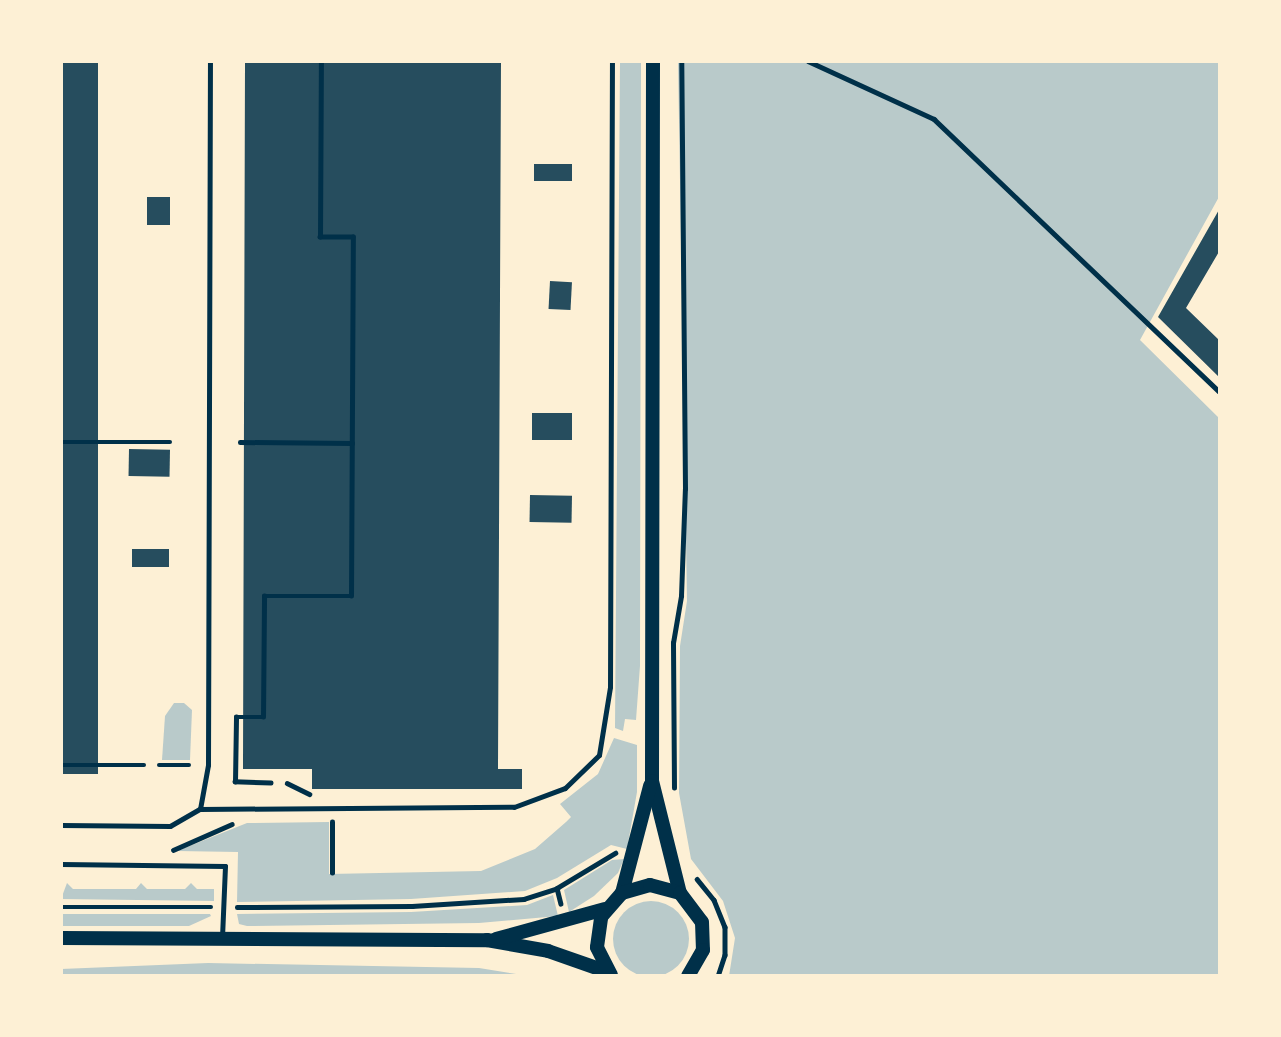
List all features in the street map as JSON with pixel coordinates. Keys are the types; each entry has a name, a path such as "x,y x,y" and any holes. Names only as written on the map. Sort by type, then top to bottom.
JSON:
{"main road":[{"path":"653,61 652,781 680,893"},
{"path":"622,893 652,781"},
{"path":"488,940 605,909 622,893 650,885 680,893 696,909 704,935 700,960 688,976"},
{"path":"605,909 597,935 610,974"},
{"path":"61,938 488,940 548,951 610,974"}],"lane":[{"path":"200,809 208,765 211,61"},
{"path":"61,825 170,826 200,809 514,807 565,788 600,755 610,687 612,61"},
{"path":"61,864 225,866 222,939"}],"path":[{"path":"271,783 262,785 235,782 236,716 264,717 264,596 351,596 353,237 320,237 321,61"},
{"path":"674,794 673,643 681,596 685,489 681,61"},
{"path":"808,61 934,119 1220,392"},
{"path":"61,442 170,442"},
{"path":"240,442 352,443"},
{"path":"61,765 144,765"},
{"path":"159,765 189,765"},
{"path":"222,765 235,765"},
{"path":"287,783 311,795 324,795"},
{"path":"332,873 334,846 330,818 346,817"},
{"path":"168,850 190,846 238,822"},
{"path":"61,907 412,906 524,899 557,888 612,853 626,854"}],"shaded area":[{"path":"620,61 641,61 640,666 636,720 625,719 623,731 615,728"},
{"path":"678,61 1220,61 1220,195 1140,340 1220,419 1220,976 729,976 735,938 723,901 691,859 679,793 680,646 687,601"},
{"path":"174,703 184,703 192,710 190,760 162,760 165,716"},
{"path":"614,738 637,745 637,792 627,849 611,845 557,878 525,891 411,899 237,902 238,852 177,851 247,823 329,822 329,874 481,871 535,849 571,817 560,804 598,774"},
{"path":"624,859 618,873 594,896 569,912 564,890 612,860"},
{"path":"67,883 73,889 136,889 141,883 147,889 185,889 191,883 197,889 214,889 214,901 61,899"},
{"path":"553,895 558,916 479,923 247,926 239,924 237,914 411,912 527,905"},
{"path":"644,901 658,901 672,907 683,918 689,939 686,954 678,966 658,977 644,977 630,971 619,960 613,946 613,932 619,918 630,907"},
{"path":"61,914 211,916 189,926 61,926"},
{"path":"208,963 479,968 529,976 61,976 61,969"}],"building":[{"path":"61,61 98,61 98,774 61,774"},
{"path":"245,61 501,61 498,769 522,769 522,789 312,789 312,769 243,769"},
{"path":"534,164 572,164 572,181 534,181"},
{"path":"147,197 170,197 170,225 147,225"},
{"path":"1220,208 1220,250 1186,308 1220,341 1220,378 1158,317"},
{"path":"550,281 572,282 571,310 549,309"},
{"path":"532,413 572,413 572,440 532,440"},
{"path":"129,449 170,450 170,477 129,476"},
{"path":"530,495 572,496 572,523 530,522"},
{"path":"132,549 169,549 169,567 132,567"}]}
